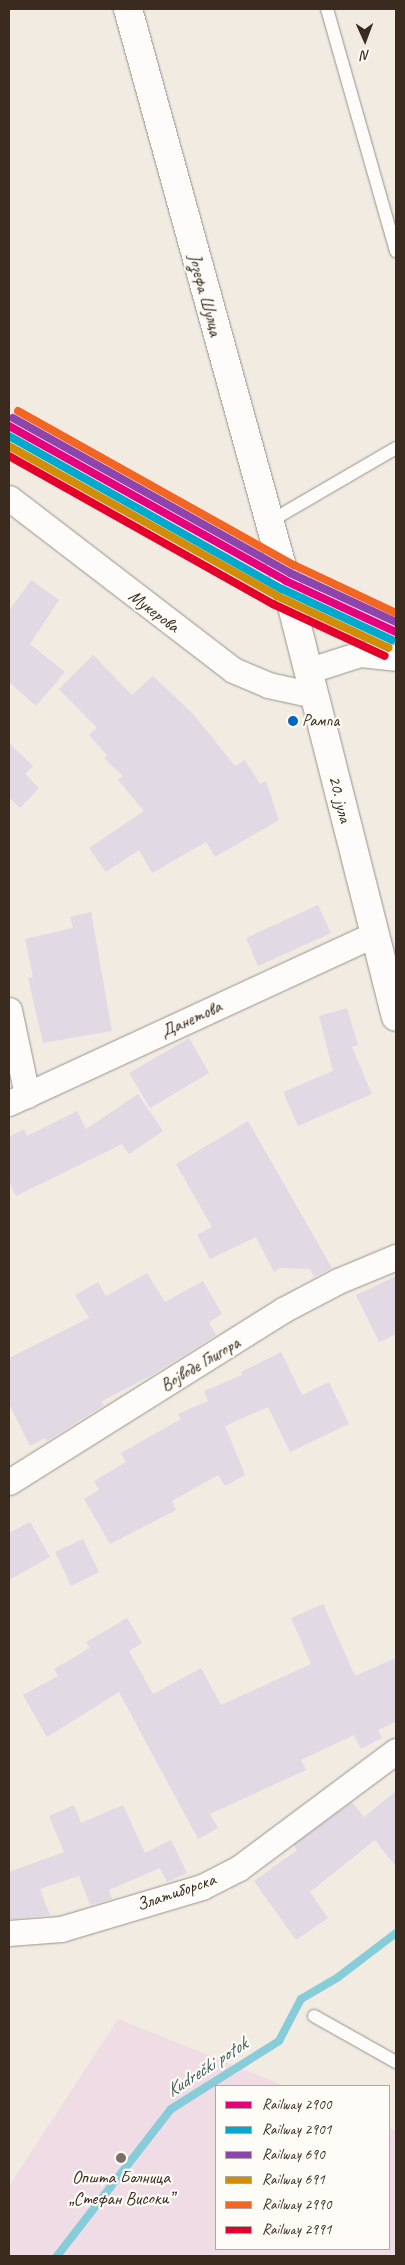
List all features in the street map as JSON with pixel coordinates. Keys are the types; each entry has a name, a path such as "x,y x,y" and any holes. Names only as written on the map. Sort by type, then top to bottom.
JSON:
{"main road":[{"name":"Јозефа Шулца","path":"128,9 286,581"},
{"name":"20. јула","path":"286,581 373,935 396,1017"}],"street":[{"name":"Мукерова","path":"9,498 233,670 268,685 310,683"},
{"path":"310,683 360,654 396,658"},
{"name":"Данетова","path":"18,1099 373,935"},
{"path":"9,1010 18,1099"},
{"name":"Војводе Глигора","path":"9,1482 283,1310 338,1281 396,1257"},
{"name":"Златиборска","path":"9,1933 61,1929 202,1887 239,1868 396,1751"}],"lane":[{"path":"327,9 396,251"},
{"path":"269,522 396,448"},
{"path":"314,2016 396,2062"}],"shaded area":[{"name":"Општа Болница „Стефан Високи”","path":"118,2019 283,2085 215,2085 215,2250 390,2250 390,2128 396,2131 396,2256 9,2256 9,2186"}],"building":[{"path":"31,580 59,600 30,644 65,672 36,706 9,682 9,611"},
{"path":"93,655 132,695 153,676 194,715 235,766 245,760 260,784 266,781 279,820 215,857 206,842 152,873 139,850 106,872 89,848 144,811 118,780 123,776 104,758 107,755 89,735 97,728 59,689"},
{"path":"9,743 33,766 25,774 39,788 20,808 9,797"},
{"path":"318,905 331,933 258,966 246,938"},
{"path":"91,912 112,1031 43,1043 28,978 33,977 25,939 73,928 70,917"},
{"path":"347,1008 358,1045 352,1047 372,1094 298,1126 283,1092 333,1071 319,1016"},
{"path":"189,1038 209,1073 150,1108 129,1073"},
{"path":"138,1094 163,1131 129,1154 122,1144 16,1196 9,1181 9,1137 24,1129 27,1136 77,1111 86,1129"},
{"path":"248,1121 332,1268 314,1277 310,1269 280,1268 274,1272 256,1237 210,1259 197,1235 212,1227 176,1164"},
{"path":"147,1273 165,1302 203,1281 222,1314 209,1322 216,1335 152,1375 102,1401 104,1405 47,1441 45,1438 30,1446 9,1404 9,1358 89,1318 75,1295 98,1282 106,1296"},
{"path":"396,1276 396,1334 379,1342 356,1295"},
{"path":"281,1352 302,1395 329,1382 349,1424 290,1452 268,1407 225,1426 245,1475 225,1486 218,1475 172,1501 176,1510 110,1544 84,1499 99,1490 94,1481 126,1462 121,1453 181,1419 178,1414 208,1401 204,1391 242,1375 241,1372"},
{"path":"30,1522 50,1557 9,1580 9,1533"},
{"path":"83,1539 99,1572 71,1586 55,1552"},
{"path":"323,1604 355,1676 396,1658 396,1722 378,1730 382,1738 361,1749 354,1735 301,1760 306,1770 210,1814 218,1828 198,1839 119,1692 47,1737 23,1695 58,1676 54,1669 90,1648 86,1642 127,1618 142,1643 129,1651 153,1694 201,1668 221,1705 311,1664 291,1618"},
{"path":"396,1791 396,1867 375,1840 310,1892 328,1918 296,1940 254,1881 297,1850 293,1845 352,1802 364,1817"},
{"path":"74,1805 81,1823 123,1805 145,1853 171,1840 187,1873 167,1882 160,1868 109,1890 112,1899 90,1905 79,1876 40,1889 50,1915 9,1919 9,1872 64,1852 49,1816"}],"waterway":[{"name":"Kudrečki potok","path":"57,2256 171,2109 279,2041 301,1999 337,1978 396,1933"}],"rail line":[{"name":"2990","path":"18,411 294,565 396,613"},
{"name":"690","path":"13,418 290,573 396,622"},
{"name":"2900","path":"9,426 286,581 396,632"},
{"name":"2901","path":"9,436 282,589 392,640"},
{"name":"691","path":"9,446 277,596 389,648"},
{"name":"2991","path":"9,456 273,604 385,656"}],"place":[{"name":"Рампа","path":"293,721"},
{"name":"Општа Болница „Стефан Високи”","path":"121,2158"}]}
